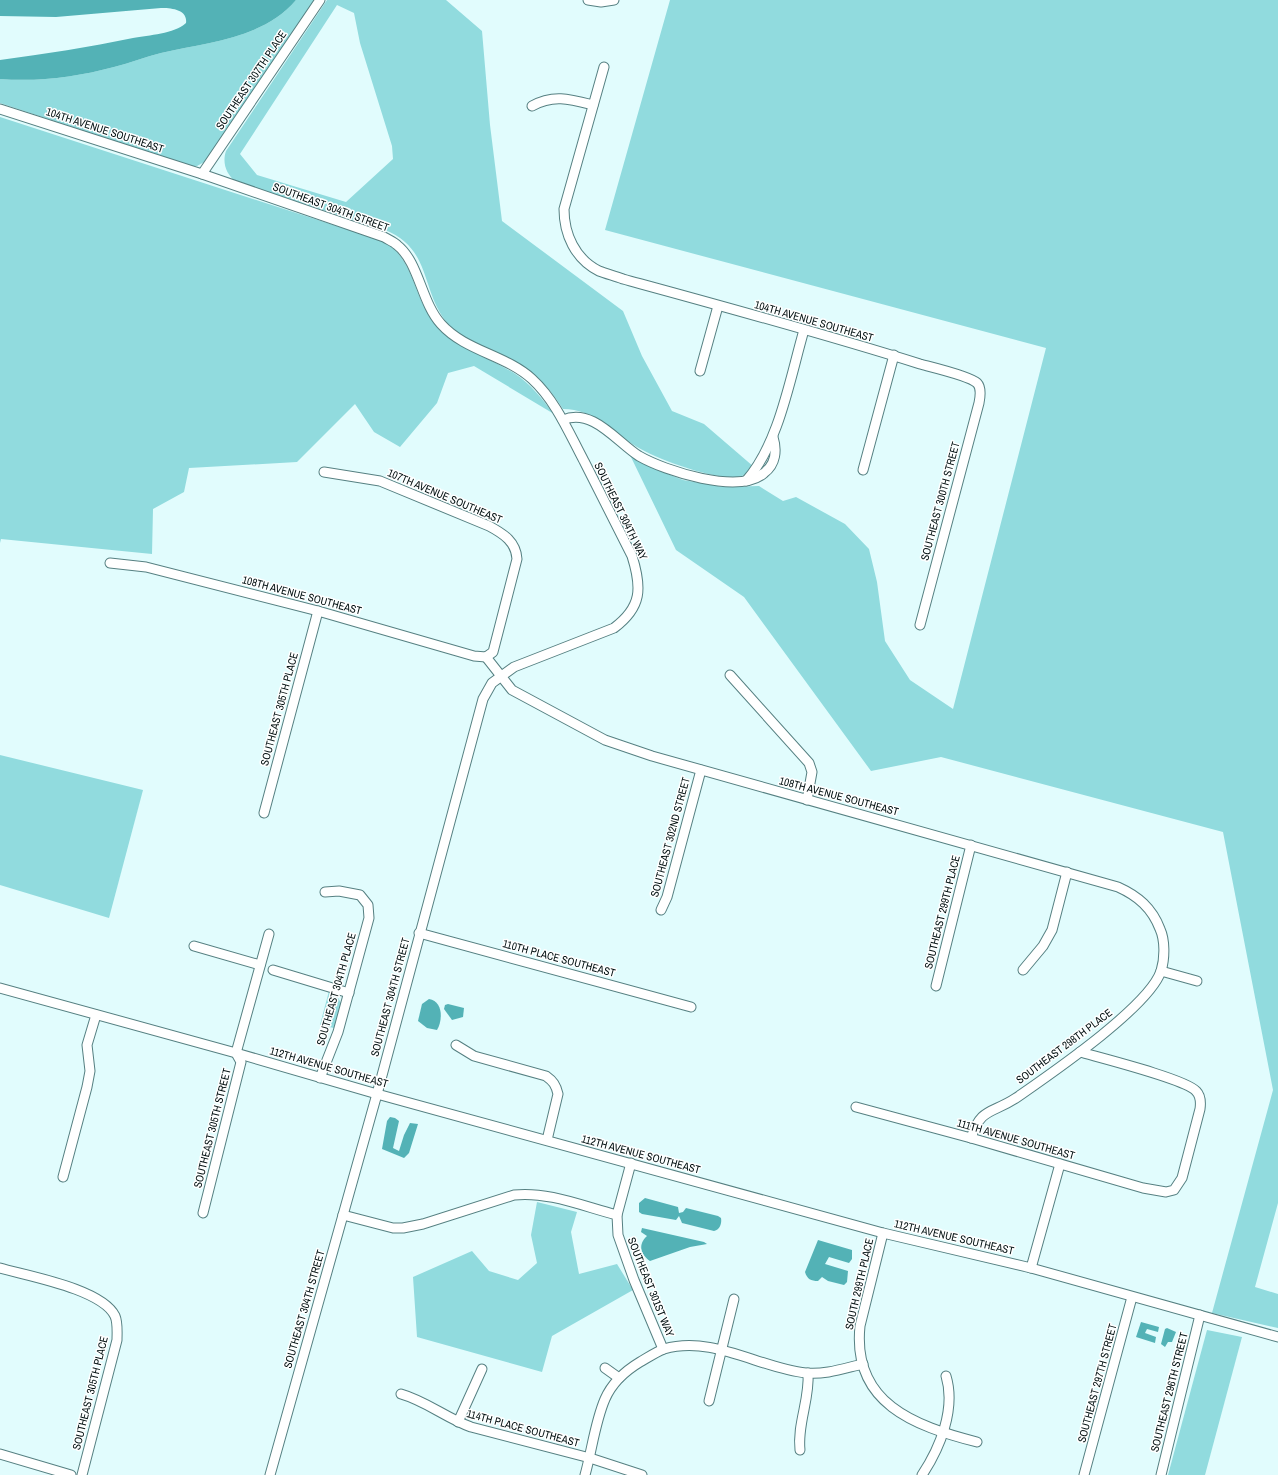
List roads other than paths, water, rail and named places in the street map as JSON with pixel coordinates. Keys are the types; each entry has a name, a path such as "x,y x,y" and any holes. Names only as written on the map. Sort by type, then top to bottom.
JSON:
{"street":[{"name":"SOUTHEAST 307TH PLACE","path":"202,174 320,0"},
{"path":"588,0 604,2 614,0"},
{"path":"532,106 547,99 560,97 593,105 604,67"},
{"name":"104TH AVENUE SOUTHEAST","path":"593,105 565,202 564,217 568,236 577,252 590,265 599,271 644,285 894,356 977,383"},
{"name":"104TH AVENUE SOUTHEAST","path":"0,109 202,174"},
{"name":"SOUTHEAST 304TH STREET","path":"202,174 384,238 398,245 411,263 425,298 442,325 470,344 531,378 543,390 563,420"},
{"path":"700,371 718,306"},
{"path":"746,481 760,463 773,437 804,330"},
{"path":"863,470 894,356"},
{"name":"SOUTHEAST 300TH STREET","path":"920,625 979,403 980,390 977,383"},
{"path":"563,420 571,416 582,417 594,422 640,456 669,468 723,481 746,481 760,477 767,470 775,454 773,437"},
{"name":"SOUTHEAST 304TH WAY","path":"500,676 514,667 614,628 627,618 634,608 638,598 638,575 632,556 563,420"},
{"name":"107TH AVENUE SOUTHEAST","path":"324,472 380,481 479,521 508,538 514,544 517,559 493,652 486,657"},
{"name":"108TH AVENUE SOUTHEAST","path":"110,563 146,567 318,611 474,656 486,657"},
{"name":"SOUTHEAST 305TH PLACE","path":"264,812 318,611"},
{"path":"486,657 500,676"},
{"path":"730,675 809,764 812,772 807,800"},
{"name":"SOUTHEAST 304TH STREET","path":"270,1475 343,1215 480,707 487,691 500,676"},
{"name":"108TH AVENUE SOUTHEAST","path":"500,676 512,690 605,740 700,770 1118,887 1132,893 1150,910 1163,937"},
{"name":"SOUTHEAST 302ND STREET","path":"661,910 667,897 700,770"},
{"name":"SOUTHEAST 299TH PLACE","path":"936,986 971,845"},
{"path":"1022,970 1044,946 1052,930 1067,872"},
{"name":"SOUTHEAST 304TH PLACE","path":"320,1078 338,1032 369,918 368,905 365,899 354,893 339,891 325,892"},
{"name":"110TH PLACE SOUTHEAST","path":"420,933 691,1007"},
{"name":"SOUTHEAST 305TH STREET","path":"203,1213 241,1062 236,1053 269,934"},
{"name":"SOUTHEAST 298TH PLACE","path":"970,1138 980,1117 1014,1099 1080,1052 1139,1002 1153,985 1161,970 1163,937"},
{"path":"194,946 260,965"},
{"path":"273,970 349,993"},
{"path":"1161,970 1197,981"},
{"name":"112TH AVENUE SOUTHEAST","path":"0,988 236,1053 376,1094 883,1233 1031,1268 1278,1337"},
{"path":"63,1177 87,1087 90,1071 87,1045 96,1015"},
{"path":"456,1046 474,1056 546,1076 556,1086 558,1094 547,1140"},
{"name":"111TH AVENUE SOUTHEAST","path":"856,1107 1143,1188 1169,1192 1177,1187 1182,1178 1200,1109 1201,1100 1197,1092 1180,1082 1080,1052"},
{"name":"SOUTHEAST 301ST WAY","path":"631,1163 617,1215 618,1235 622,1249 664,1349"},
{"path":"1031,1268 1060,1164"},
{"path":"343,1215 393,1228 403,1228 423,1224 514,1195 527,1194 564,1201 617,1215"},
{"name":"SOUTH 299TH PLACE","path":"883,1233 860,1326 859,1347 863,1364 871,1383 890,1406 914,1422 943,1434 977,1442"},
{"name":"SOUTHEAST 305TH PLACE","path":"0,1268 84,1292 98,1299 115,1316 117,1340 82,1475"},
{"name":"SOUTHEAST 297TH STREET","path":"1084,1475 1132,1297"},
{"path":"708,1402 734,1299"},
{"name":"SOUTHEAST 296TH STREET","path":"1161,1475 1200,1315"},
{"path":"585,1475 602,1408 611,1389 619,1378 636,1364 664,1349 687,1347 721,1350 785,1369 808,1373 820,1373 863,1364"},
{"path":"605,1368 619,1378"},
{"path":"458,1422 482,1369"},
{"path":"800,1450 799,1437 807,1399 808,1373"},
{"path":"922,1475 943,1434 950,1390 946,1376"},
{"name":"114TH PLACE SOUTHEAST","path":"401,1394 422,1402 458,1422 487,1432 590,1458 642,1475"},
{"path":"0,1454 71,1475"}]}
